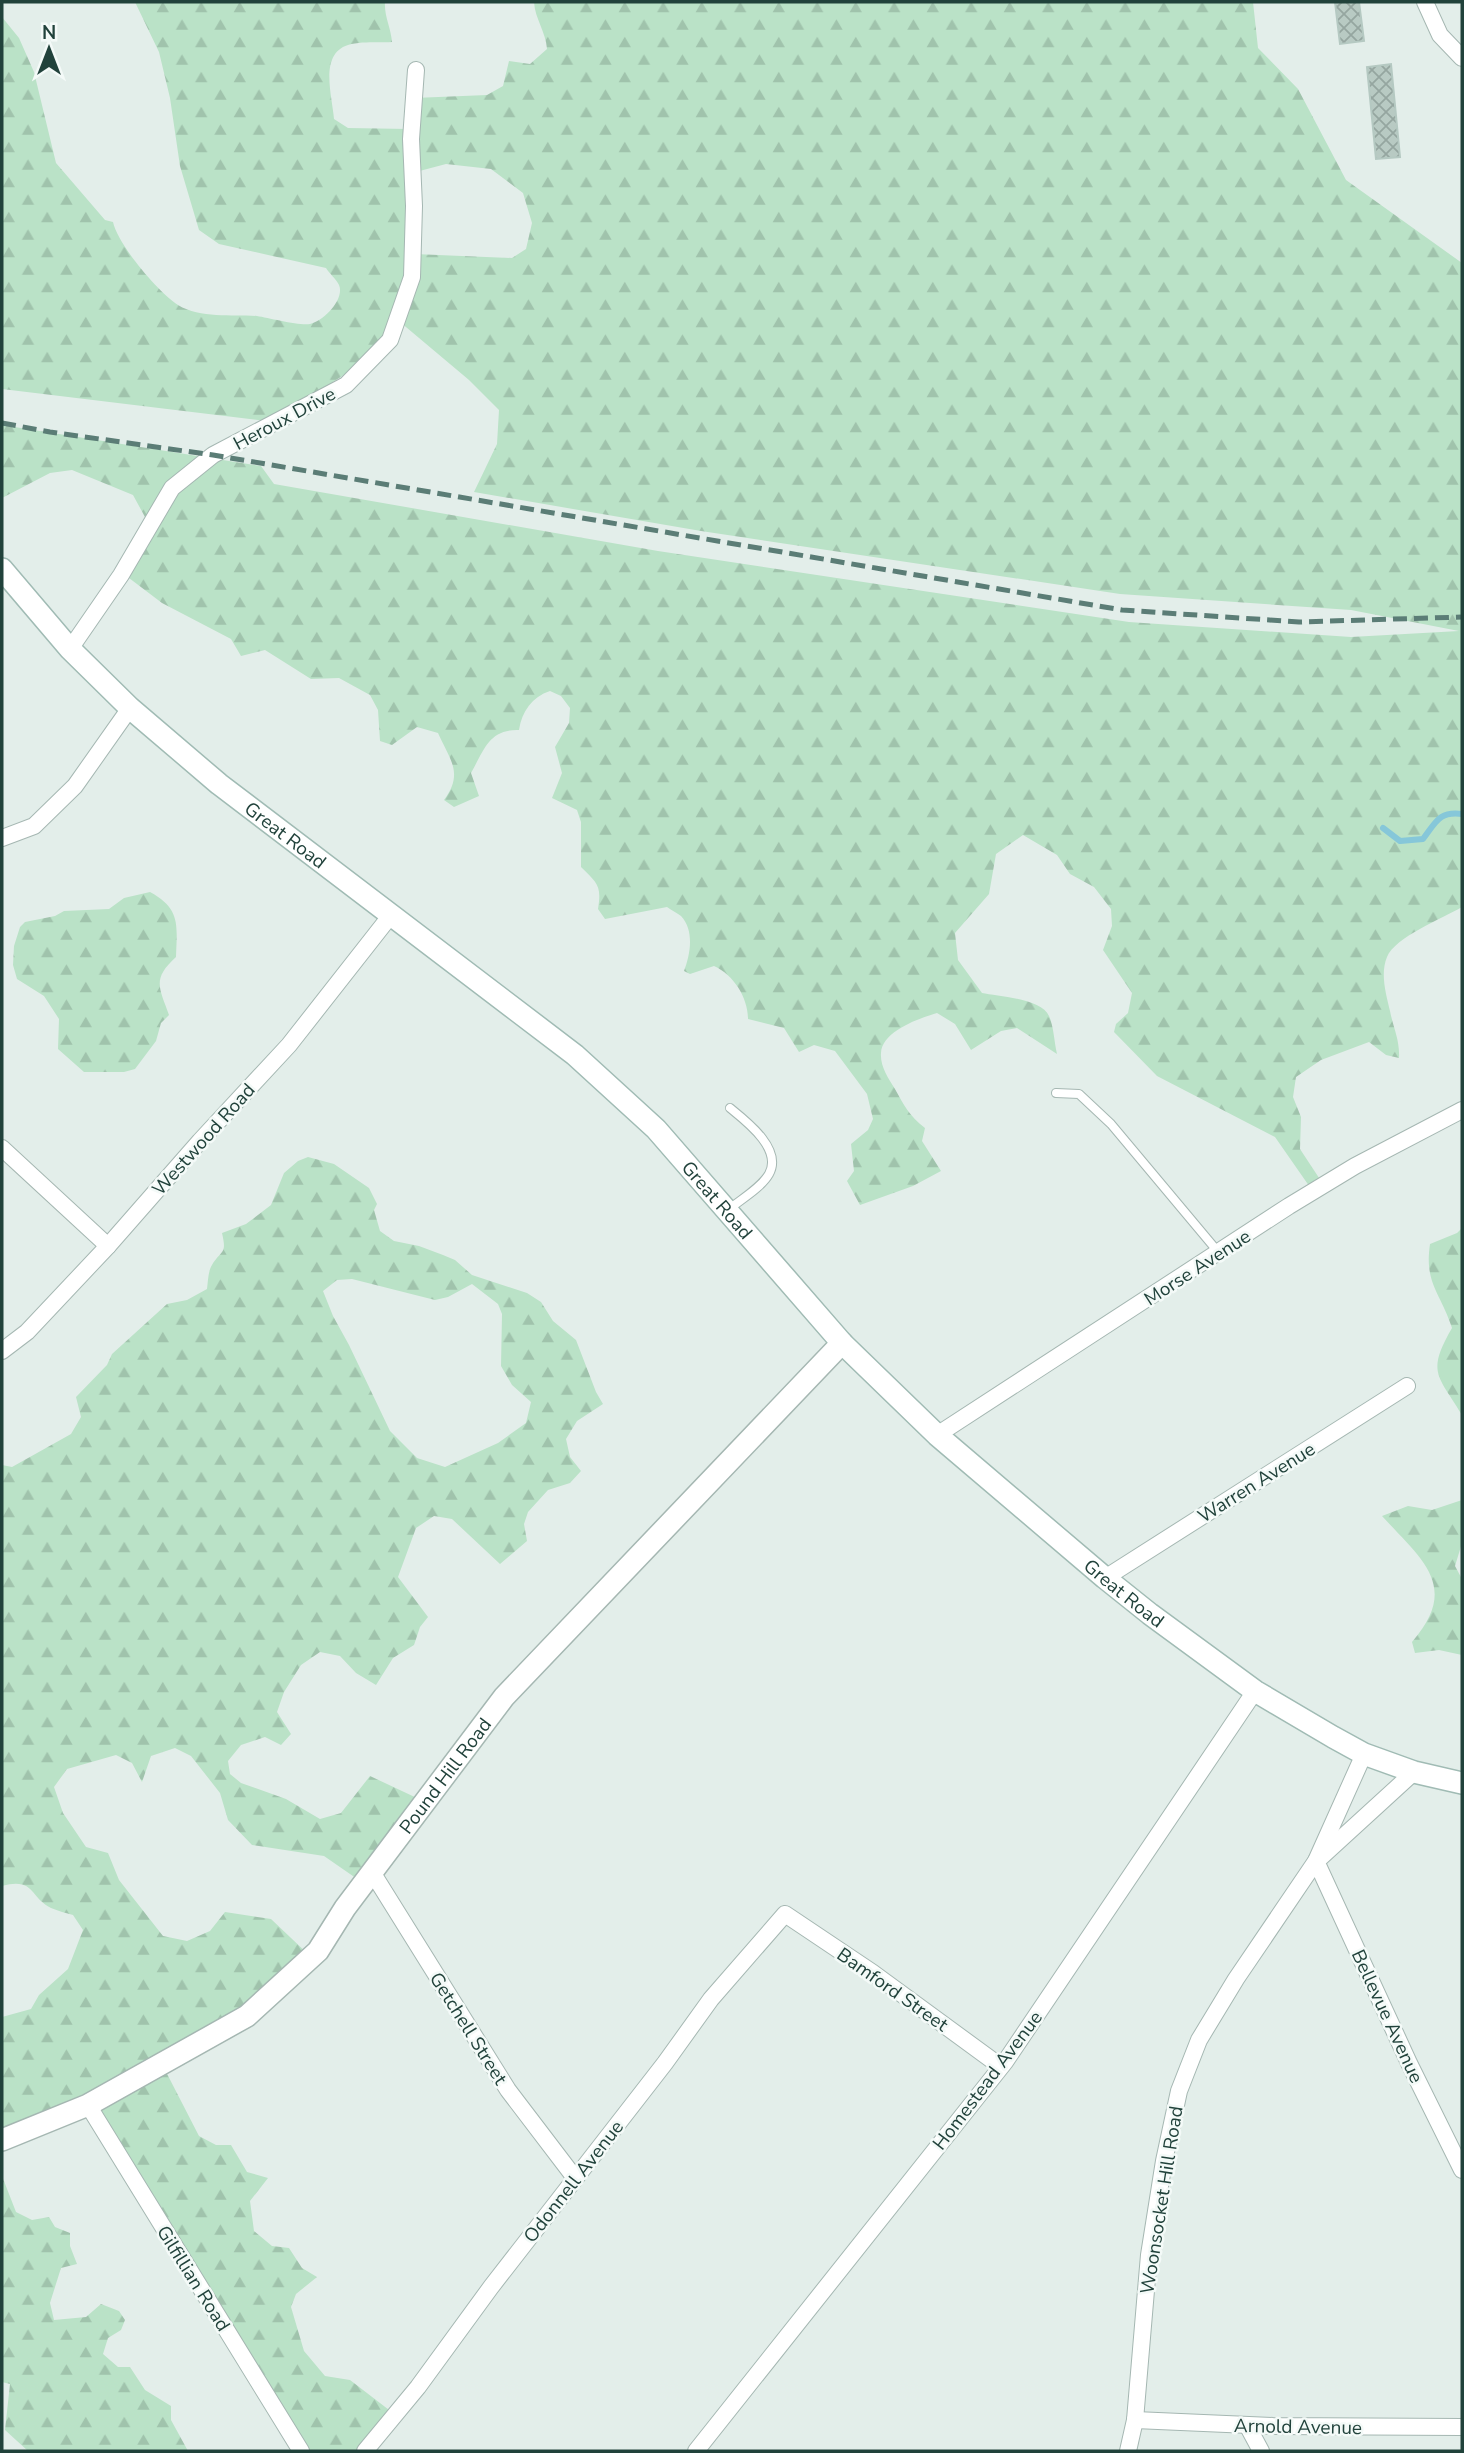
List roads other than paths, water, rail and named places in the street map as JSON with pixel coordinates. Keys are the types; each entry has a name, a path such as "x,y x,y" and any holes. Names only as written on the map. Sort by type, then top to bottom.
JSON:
{"main road":[{"name":"Great Road","path":"2,569 71,649 130,708 219,783 575,1055 656,1129 842,1343 937,1435 1105,1578 1255,1691 1364,1754 1414,1772 1462,1783"},
{"name":"Pound Hill Road","path":"2,2140 88,2105 247,2016 318,1951 345,1908 504,1697 842,1343"}],"street":[{"path":"1425,2 1440,35 1462,58"},
{"name":"Heroux Drive","path":"71,649 121,575 172,488 213,455 346,385 390,340 412,277 414,206 411,139 416,70"},
{"path":"2,838 34,826 75,786 130,708"},
{"name":"Westwood Road","path":"2,1352 27,1332 289,1045 391,915"},
{"name":"Morse Avenue","path":"937,1435 1289,1206 1355,1166 1462,1110"},
{"path":"2,1148 108,1245"},
{"name":"Warren Avenue","path":"1105,1578 1407,1386"},
{"name":"Homestead Avenue","path":"696,2451 1000,2066 1255,1691"},
{"name":"Woonsocket Hill Road","path":"1128,2451 1135,2420 1149,2255 1164,2161 1179,2091 1199,2040 1236,1979 1316,1861 1364,1754"},
{"name":"Woonsocket Hill Road","path":"1316,1861 1414,1772"},
{"name":"Bellevue Avenue","path":"1316,1861 1409,2063 1462,2170"},
{"name":"Getchell Street","path":"372,1872 508,2090 575,2178"},
{"name":"Bamford Street","path":"785,1914 873,1973 1000,2066"},
{"name":"Odonnell Avenue","path":"365,2451 418,2387 711,1999 785,1914"},
{"name":"Gilfillian Road","path":"88,2105 301,2451"},
{"name":"Arnold Avenue","path":"1135,2420 1247,2425 1462,2427"},
{"path":"1247,2425 1261,2451"}],"lane":[{"path":"1056,1093 1079,1094 1111,1125 1219,1253"},
{"path":"728,1210 764,1180 771,1166 766,1144 745,1120 730,1108"}],"waterway":[{"path":"1383,828 1400,841 1423,839 1443,816 1462,814"}],"railway":[{"path":"2,423 213,455 1122,610 1299,622 1462,617"}]}
